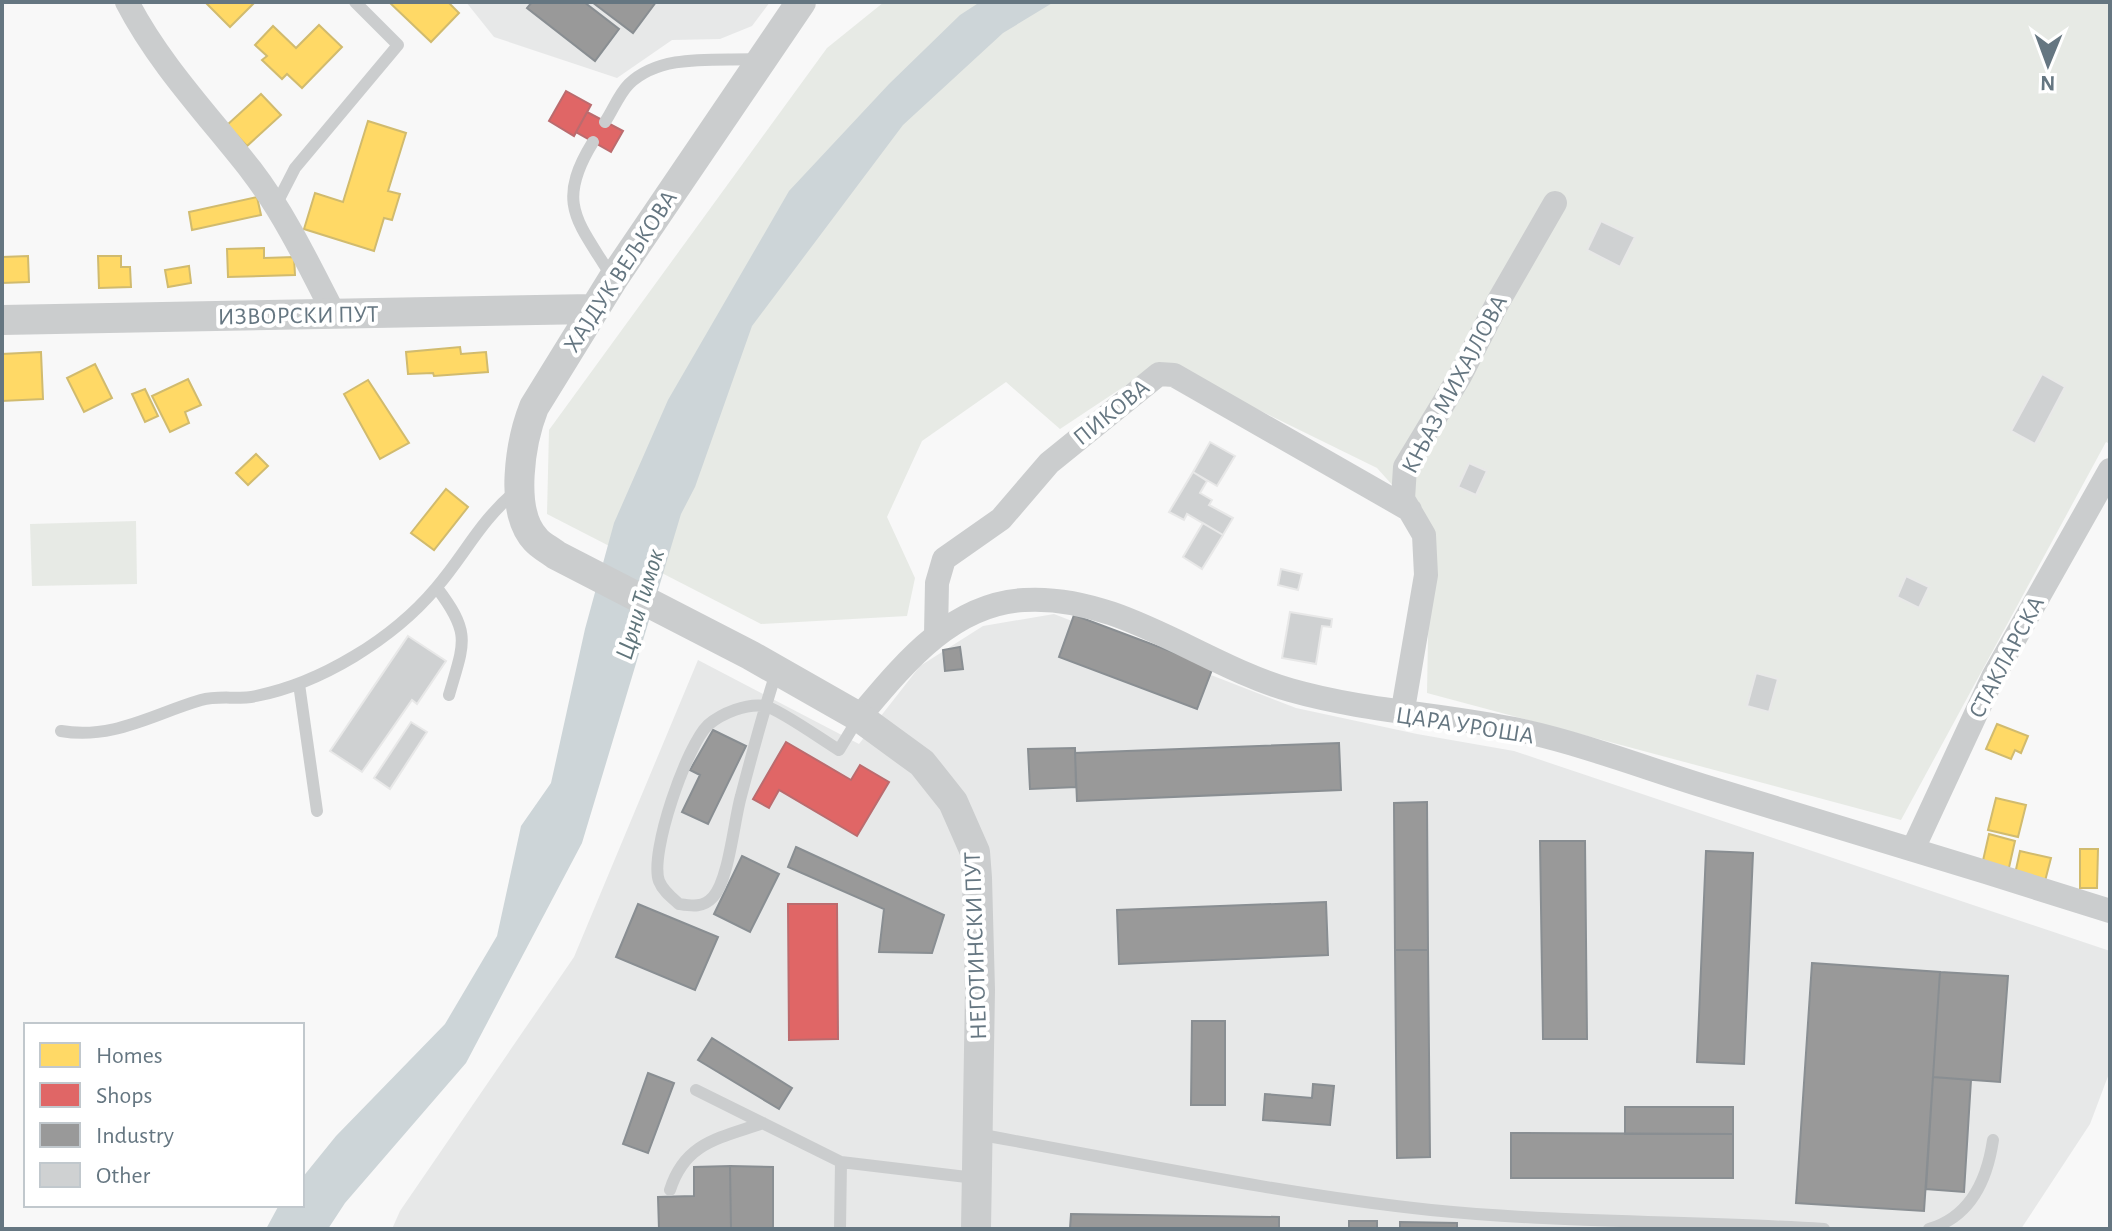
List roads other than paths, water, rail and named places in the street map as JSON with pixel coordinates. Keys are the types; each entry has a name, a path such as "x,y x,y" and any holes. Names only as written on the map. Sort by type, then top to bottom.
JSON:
{"street":[{"path":"127,2 147,40 253,173 334,314"},
{"name":"ХАЈДУК ВЕЉКОВА","path":"556,555 535,539 527,526 519,488 525,430 534,407 593,309 760,58 801,2"},
{"name":"КЊАЗ МИХАЈЛОВА","path":"1402,715 1426,575 1424,535 1410,510 1401,484 1405,467 1460,376 1555,203"},
{"name":"ИЗВОРСКИ ПУТ","path":"2,320 593,309"},
{"name":"ПИКОВА","path":"936,634 938,570 944,559 1001,519 1049,463 1159,374 1174,375 1410,510"},
{"name":"СТАКЛАРСКА","path":"1913,849 1993,677 2110,470"},
{"name":"НЕГОТИНСКИ ПУТ","path":"556,555 750,655 859,717 922,763 953,802 975,852 980,990 976,1229"},
{"name":"ЦАРА УРОША","path":"859,717 903,665 936,634 995,603 1026,599 1061,602 1135,624 1285,689 1402,715 1523,731 2110,911"}],"lane":[{"path":"274,208 295,168 398,45 355,2"},
{"path":"605,122 627,87 647,69 666,63 760,58"},
{"path":"593,142 571,188 574,213 613,279"},
{"path":"61,731 85,736 123,729 205,699 254,697 299,684 401,623 437,588 490,513 519,488"},
{"path":"437,588 463,628 462,651 449,695"},
{"path":"777,670 765,706 721,882 715,896 705,903 679,904 666,893 658,878 660,849 671,799 706,727 728,711 765,706 839,750 859,717"},
{"path":"299,684 317,811"},
{"path":"696,1090 841,1162 977,1178"},
{"path":"670,1190 682,1162 701,1145 763,1123"},
{"path":"977,1134 1322,1196 1432,1210 1582,1221 1824,1229"},
{"path":"1929,1229 1950,1223 1974,1199 1989,1168 1993,1140"},
{"path":"840,1229 841,1162"}],"water":[{"name":"Црни Тимок","path":"980,2 1054,2 1003,33 903,125 752,326 695,487 681,514 582,843 466,1063 345,1203 328,1229 266,1229 278,1207 304,1207 304,1176 336,1136 445,1024 497,936 521,826 551,783 585,629 614,523 668,400 789,191 889,84 960,15"}]}
